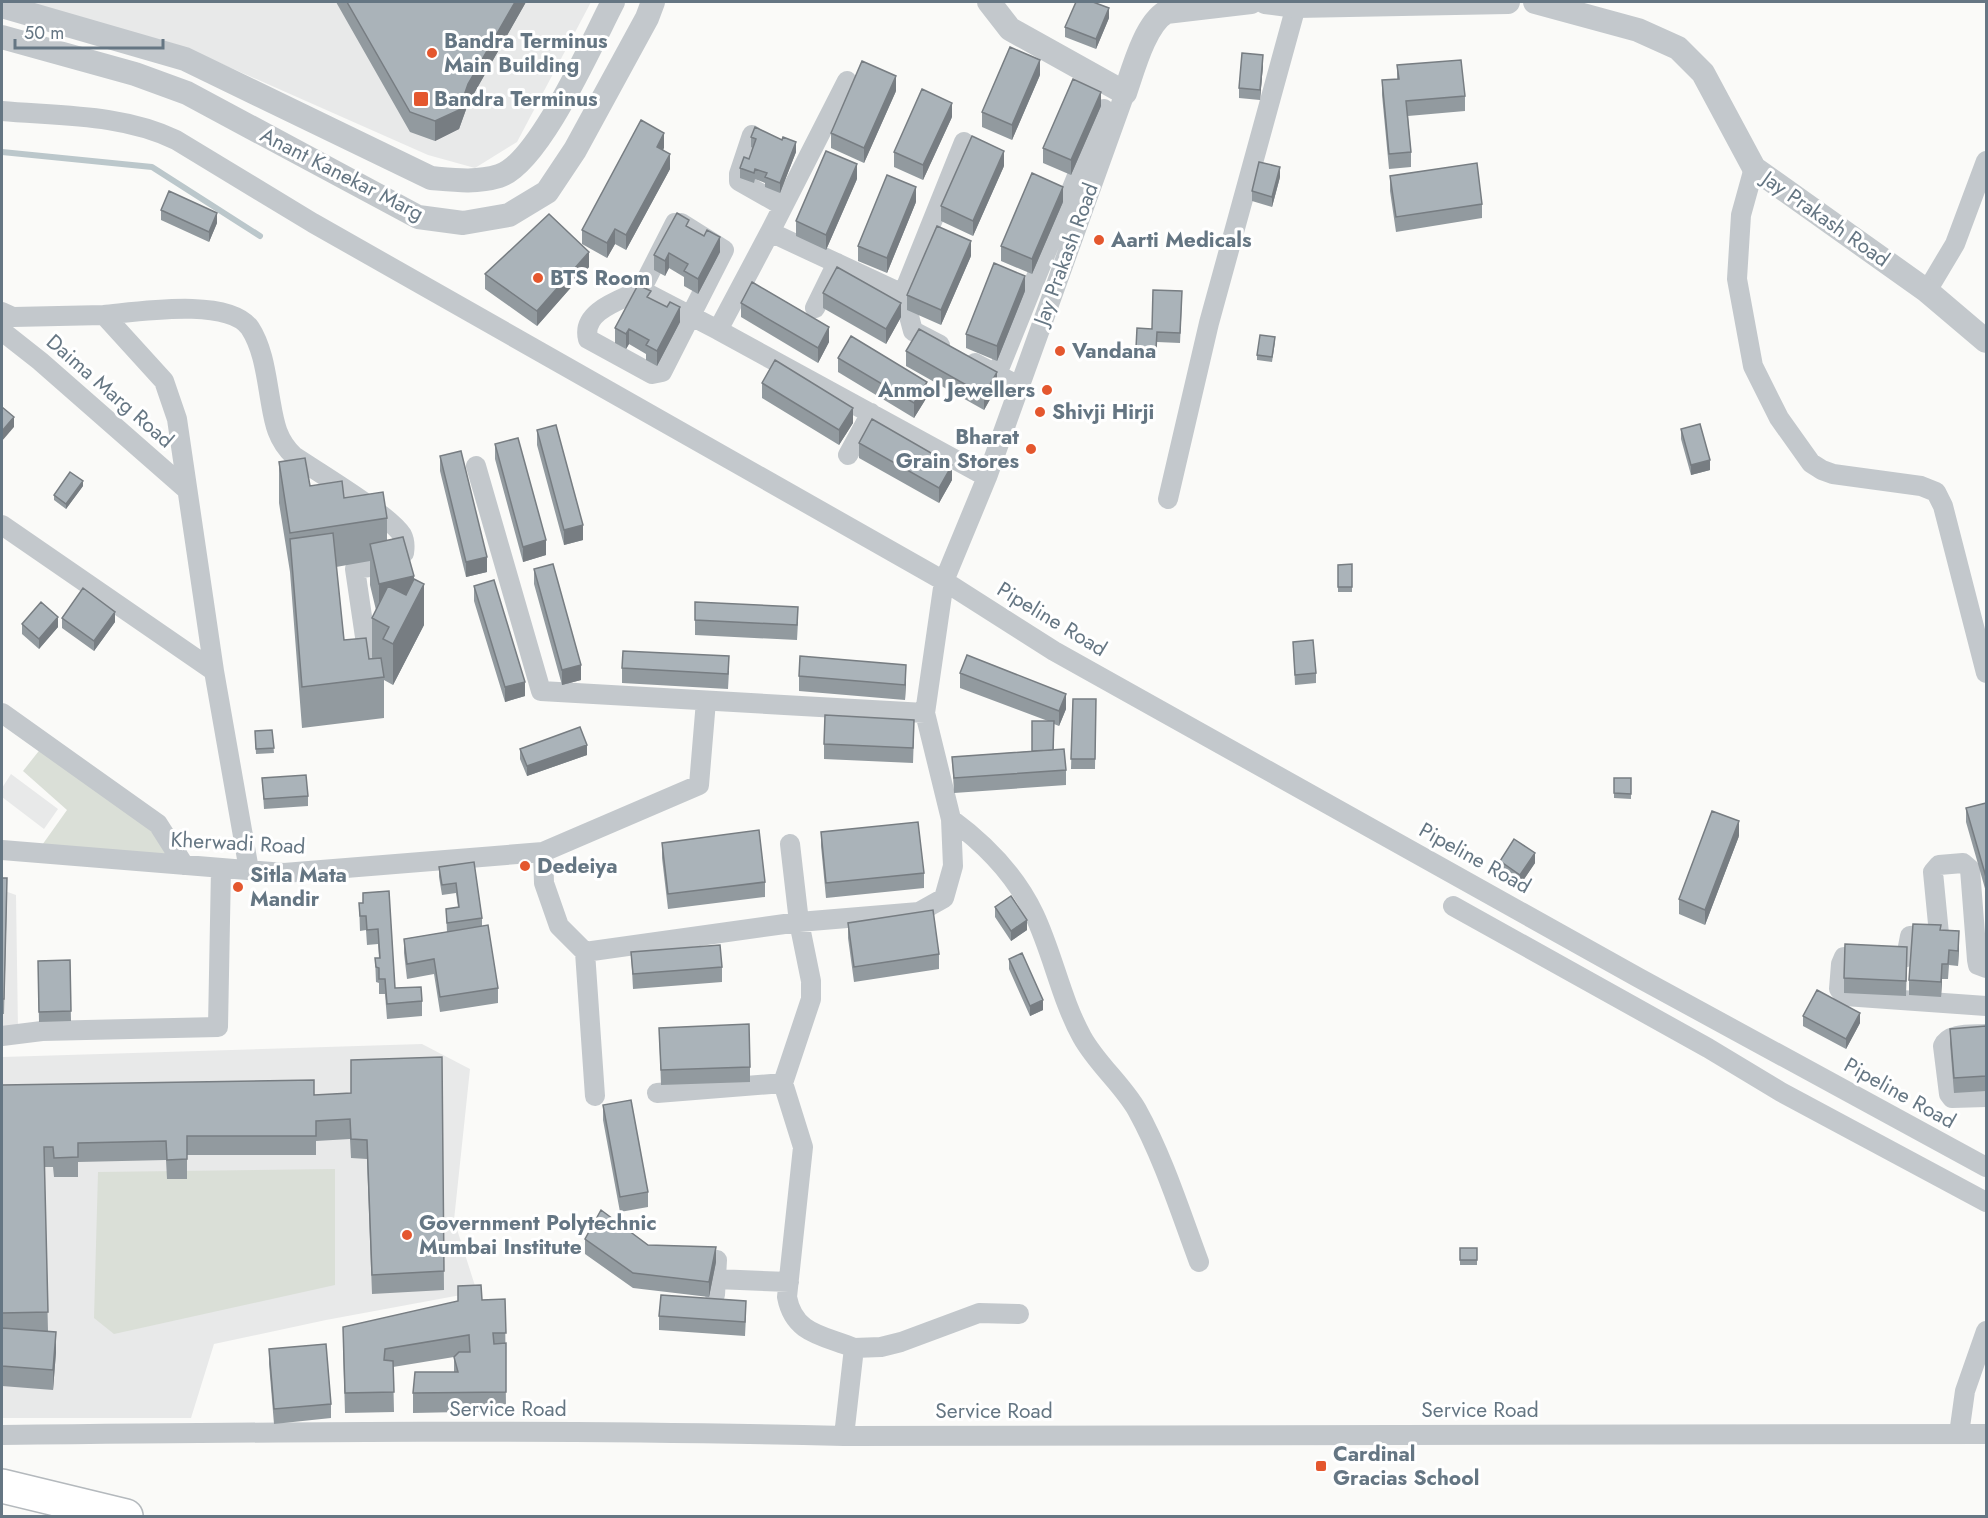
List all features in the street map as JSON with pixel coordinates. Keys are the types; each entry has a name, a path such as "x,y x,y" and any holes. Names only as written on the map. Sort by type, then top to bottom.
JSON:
{"highway":[{"path":"2,1486 126,1516"}],"street":[{"name":"Anant Kanekar Marg","path":"2,6 185,59 431,178 469,181 501,176 530,152 544,131 613,2"},
{"name":"Anant Kanekar Marg","path":"2,37 135,74 187,93 418,216 463,223 509,215 547,192 575,150 647,18 653,2"},
{"path":"989,2 1010,28 1125,93"},
{"name":"Jay Prakash Road","path":"944,581 987,477 1136,60 1159,16 1166,12 1251,2"},
{"path":"1265,2 1296,6 1508,2"},
{"name":"Jay Prakash Road","path":"1535,2 1638,30 1678,48 1703,73 1754,168 1927,291 1986,341"},
{"path":"1168,499 1209,323 1296,6"},
{"path":"718,330 847,81"},
{"path":"997,374 1104,109"},
{"name":"Pipeline Road","path":"2,111 129,123 154,129 313,223 944,581 1064,657 1639,978 1986,1167"},
{"path":"752,135 739,174 739,181 783,206"},
{"path":"964,142 903,294 912,331 1019,386"},
{"path":"1927,291 1955,244 1986,161"},
{"path":"1754,168 1741,215 1737,279 1754,366 1779,418 1811,463 1833,474 1921,486 1936,492 1943,506 1986,673"},
{"path":"681,222 724,250 662,372 656,374 588,339 586,331 594,314 641,290 675,223 681,222"},
{"path":"770,232 903,294"},
{"path":"815,308 837,263"},
{"path":"641,290 692,315 987,477"},
{"path":"2,312 13,317 104,315 204,309 229,315 248,326 257,340 275,430 283,445 294,456 382,516 402,534 405,544 404,553 399,559 390,564 334,572"},
{"path":"104,315 165,381 177,419 214,671 249,870"},
{"name":"Daima Marg Road","path":"2,331 186,489"},
{"path":"848,455 871,413"},
{"path":"476,466 541,691 925,713"},
{"path":"2,525 214,671"},
{"path":"355,569 371,679"},
{"path":"585,952 799,922 919,912 944,898 953,866 951,819 925,713 944,581"},
{"name":"Kherwadi Road","path":"2,850 284,873 543,852 699,785 706,701"},
{"path":"2,713 158,824 184,865"},
{"path":"951,819 979,840 1005,869 1034,913 1080,1035 1094,1057 1136,1108 1163,1169 1199,1262"},
{"path":"790,844 799,922 811,981 811,999 783,1083 803,1147 787,1297 790,1313 798,1325 854,1348 881,1347 901,1342 980,1313 1019,1314"},
{"path":"543,852 544,883 559,926 585,952 594,1096"},
{"path":"1986,968 1978,965 1977,960 1970,869 1963,863 1939,865 1933,872 1939,934 1910,936 1904,958 1844,957 1841,964 1839,989 1845,996 1986,1006"},
{"path":"2,1036 42,1031 218,1027 220,868"},
{"path":"1453,906 1698,1042 1781,1092 1986,1202"},
{"path":"1986,1035 1951,1037 1943,1046 1949,1094 1952,1098 1986,1097"},
{"path":"657,1093 783,1083"},
{"path":"676,1258 717,1260 716,1287 789,1282"},
{"path":"1959,1434 1965,1392 1986,1331"},
{"path":"844,1436 854,1348"},
{"name":"Service Road","path":"2,1435 289,1432 726,1433 844,1436 1986,1434"}],"shaded area":[{"name":"Bandra Terminus","path":"28,2 591,2 517,142 475,168 428,155 204,56"},
{"path":"42,747 154,828 168,857 40,848 67,810 23,771"},
{"path":"11,774 58,809 44,829 2,797 2,788"},
{"path":"2,890 16,895 18,1030 2,1030"},
{"path":"422,1044 470,1069 454,1220 477,1292 326,1320 214,1344 191,1418 2,1418 2,1057"},
{"path":"335,1169 335,1285 114,1334 94,1318 98,1172"}],"building":[{"name":"Bandra Terminus Main Building","path":"347,2 515,2 468,84 459,110 435,121 410,112"},
{"path":"1076,2 1093,2 1109,8 1096,39 1065,27"},
{"path":"1010,47 1040,60 1012,125 982,112"},
{"path":"1242,53 1263,55 1260,90 1239,88"},
{"path":"1461,60 1465,96 1406,101 1411,152 1389,154 1382,80 1399,79 1397,65"},
{"path":"862,61 896,76 864,148 831,133"},
{"path":"1073,79 1101,92 1071,160 1043,148"},
{"path":"922,89 952,103 923,165 894,152"},
{"path":"641,120 664,133 657,147 670,154 626,235 615,229 607,243 582,230"},
{"path":"755,127 782,140 783,137 796,142 780,183 765,177 767,173 755,169 754,173 740,168 744,157 749,159 756,139 751,137"},
{"path":"972,136 1004,151 973,221 941,206"},
{"path":"826,151 857,164 826,235 796,221"},
{"path":"1259,162 1280,167 1272,197 1252,191"},
{"path":"1477,163 1482,204 1396,217 1390,176"},
{"path":"1032,173 1063,187 1032,259 1001,246"},
{"path":"887,175 916,187 887,258 858,246"},
{"path":"169,191 217,213 209,232 161,210"},
{"path":"677,213 689,220 686,226 704,236 707,230 720,237 698,279 684,271 688,264 669,253 665,261 654,255"},
{"name":"BTS Room","path":"549,214 589,252 537,311 485,274"},
{"path":"937,226 971,241 941,310 907,295"},
{"path":"994,263 1025,276 997,346 966,334"},
{"path":"837,267 901,303 886,329 823,293"},
{"path":"752,282 829,327 818,348 741,303"},
{"path":"638,285 651,291 647,297 667,307 670,302 680,307 657,351 646,345 649,340 629,329 626,334 615,328"},
{"path":"1153,290 1182,291 1180,333 1157,332 1156,349 1136,348 1137,328 1152,329"},
{"path":"919,329 997,372 984,395 906,351"},
{"path":"1260,335 1275,337 1272,357 1257,355"},
{"path":"851,336 927,382 914,403 838,358"},
{"path":"775,360 853,408 839,430 762,383"},
{"path":"2,407 14,417 2,431"},
{"path":"872,419 952,465 939,488 859,443"},
{"path":"1700,424 1710,460 1691,465 1681,429"},
{"path":"556,425 583,525 564,530 537,430"},
{"path":"518,438 546,540 523,547 495,444"},
{"path":"461,451 487,557 466,562 440,456"},
{"path":"305,458 310,486 342,481 344,498 383,492 387,518 290,533 279,462"},
{"path":"70,472 83,481 66,504 54,495"},
{"path":"333,533 344,640 366,638 369,659 381,658 384,677 302,687 290,539"},
{"path":"403,537 414,576 379,584 370,544"},
{"path":"553,564 581,665 562,670 534,569"},
{"path":"1352,564 1352,587 1338,587 1338,565"},
{"path":"414,579 424,584 393,644 383,639 389,627 372,618 388,586 406,595"},
{"path":"494,580 525,682 505,687 474,586"},
{"path":"83,588 115,612 94,641 62,618"},
{"path":"41,602 58,617 39,639 22,624"},
{"path":"695,602 798,607 797,625 695,620"},
{"path":"1313,640 1316,673 1295,675 1293,642"},
{"path":"623,651 729,656 728,674 622,668"},
{"path":"967,655 1066,694 1059,711 960,673"},
{"path":"800,656 906,665 905,685 799,676"},
{"path":"1073,699 1096,699 1095,759 1071,759"},
{"path":"825,715 914,720 913,748 824,744"},
{"path":"1032,721 1054,721 1053,750 1032,751"},
{"path":"580,727 587,745 527,766 520,749"},
{"path":"272,730 274,748 256,749 255,731"},
{"path":"1064,749 1066,770 954,778 952,757"},
{"path":"306,775 308,796 264,799 262,778"},
{"path":"1614,778 1631,778 1631,794 1614,793"},
{"path":"1986,803 1986,877 1966,808"},
{"path":"1712,811 1739,821 1705,910 1679,899"},
{"path":"918,822 924,873 826,883 821,832"},
{"path":"759,830 765,882 668,894 662,843"},
{"path":"1514,839 1535,853 1520,875 1500,861"},
{"path":"474,862 482,918 447,923 446,909 459,907 456,883 442,885 439,867"},
{"path":"2,878 7,878 4,999 2,999"},
{"path":"389,891 395,988 421,987 422,1001 387,1004 385,979 379,979 379,968 376,967 375,958 380,958 378,929 367,930 366,916 360,916 359,903 363,903 363,893"},
{"path":"1011,896 1027,920 1011,931 995,907"},
{"path":"933,910 939,954 854,967 848,923"},
{"path":"1913,924 1941,925 1940,930 1959,931 1958,951 1949,950 1948,964 1942,964 1941,982 1909,980"},
{"path":"488,925 498,988 440,997 434,959 407,964 404,939"},
{"path":"1845,944 1907,947 1906,981 1844,978"},
{"path":"720,945 722,967 633,974 631,952"},
{"path":"1022,953 1043,1000 1030,1006 1009,959"},
{"path":"70,960 71,1011 39,1012 38,961"},
{"path":"1817,990 1860,1013 1846,1039 1803,1016"},
{"path":"749,1024 750,1067 661,1070 659,1028"},
{"path":"1986,1026 1986,1076 1954,1078 1950,1029"},
{"name":"Government Polytechnic Mumbai Institute","path":"442,1057 444,1271 372,1275 367,1140 351,1139 350,1119 316,1121 316,1136 187,1136 187,1159 167,1160 166,1141 78,1143 78,1157 54,1158 53,1147 44,1147 48,1312 2,1313 2,1085 314,1080 314,1095 351,1093 351,1060"},
{"path":"631,1100 648,1192 620,1197 603,1105"},
{"path":"601,1210 648,1245 716,1247 709,1282 633,1273 585,1239"},
{"path":"1460,1248 1477,1248 1477,1260 1460,1260"},
{"path":"481,1285 482,1300 505,1299 506,1333 493,1333 494,1344 506,1343 506,1392 413,1393 415,1372 458,1372 454,1357 459,1352 470,1352 469,1335 385,1349 384,1360 393,1361 394,1392 345,1393 343,1327 458,1301 458,1286"},
{"path":"661,1295 746,1301 745,1322 659,1316"},
{"path":"2,1328 56,1332 53,1370 2,1366"},
{"path":"326,1344 331,1404 274,1409 269,1349"}],"waterway":[{"path":"2,152 152,167 260,236"}],"place":[{"name":"Bandra Terminus Main Building","path":"432,53"},
{"name":"Bandra Terminus","path":"421,99"},
{"name":"Aarti Medicals","path":"1099,240"},
{"name":"BTS Room","path":"538,278"},
{"name":"Vandana","path":"1060,351"},
{"name":"Anmol Jewellers","path":"1047,390"},
{"name":"Shivji Hirji","path":"1040,412"},
{"name":"Bharat Grain Stores","path":"1031,449"},
{"name":"Dedeiya","path":"525,866"},
{"name":"Sitla Mata Mandir","path":"238,887"},
{"name":"Government Polytechnic Mumbai Institute","path":"407,1235"},
{"name":"Cardinal Gracias School","path":"1321,1466"}]}
